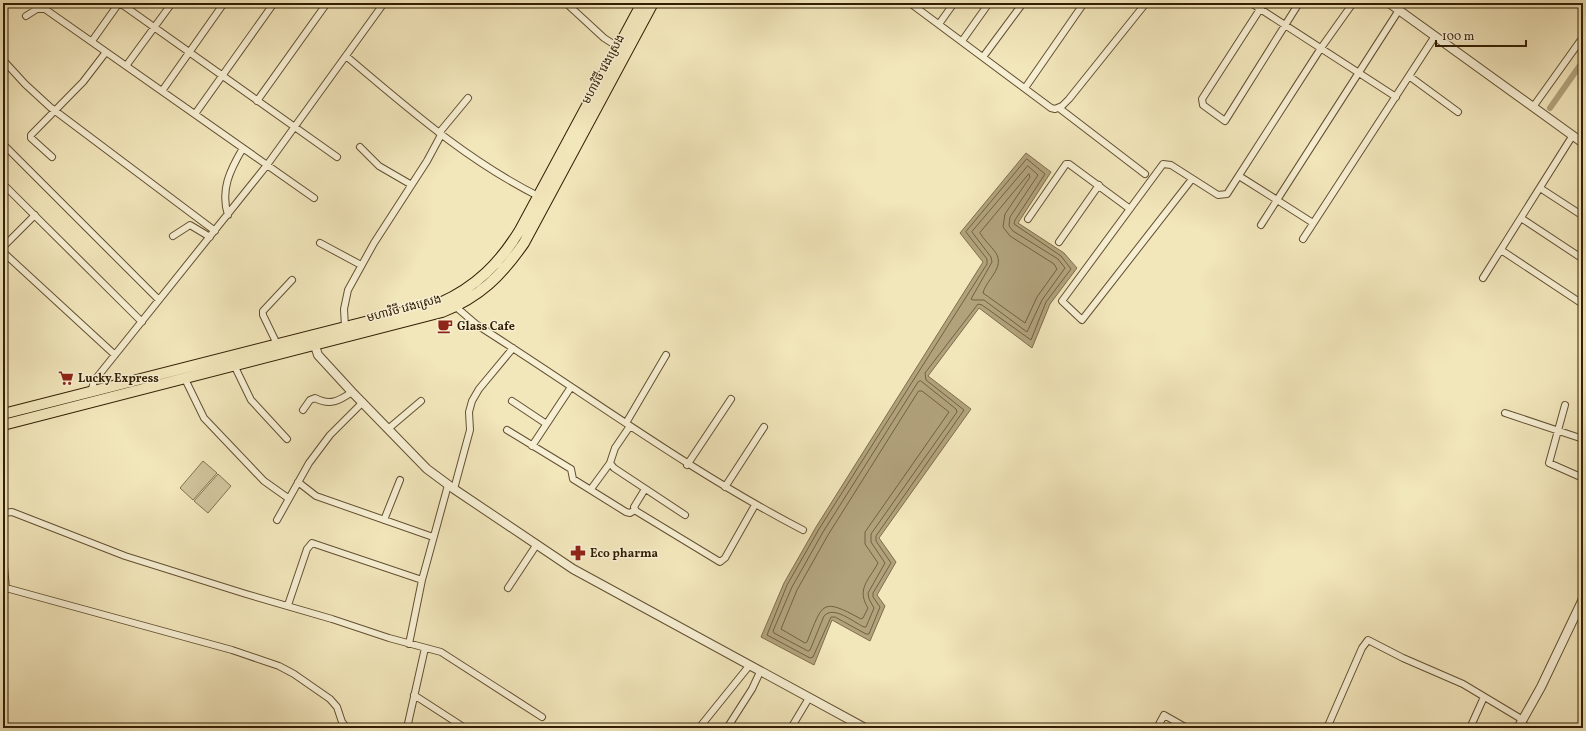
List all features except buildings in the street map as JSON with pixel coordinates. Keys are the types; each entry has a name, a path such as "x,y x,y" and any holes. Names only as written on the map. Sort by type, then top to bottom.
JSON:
{"main road":[{"name":"មហាវិថី វេងស្រេង","path":"3,425 92,397 277,344 313,340 442,312 456,307 486,287 506,268 524,243 542,198 618,47 642,3"},
{"name":"មហាវិថី វេងស្រេង","path":"3,414 184,379 313,340 345,327 440,303 469,288 484,276 508,250 542,198 652,3"}],"street":[{"path":"32,3 37,9"},
{"path":"92,41 120,3 257,101 338,156"},
{"path":"126,66 172,3"},
{"path":"162,91 224,3"},
{"path":"195,114 274,3"},
{"path":"257,101 327,3"},
{"path":"92,397 94,381 267,165 384,3"},
{"path":"566,3 604,38 618,47"},
{"path":"939,24 954,3"},
{"path":"962,41 989,3"},
{"path":"982,57 1023,3"},
{"path":"1024,88 1084,3"},
{"path":"1059,108 1090,74 1146,3"},
{"path":"1251,3 1262,6 1285,25 1396,97"},
{"path":"1262,6 1202,99 1203,105 1222,120 1225,121 1299,3"},
{"path":"1192,179 1082,320 1062,301 1163,164 1171,165 1218,195 1223,196 1227,194 1321,48 1352,3"},
{"path":"1389,3 1583,143"},
{"path":"912,4 1051,108 1059,108 1145,174"},
{"path":"26,16 45,6 106,52 314,198"},
{"path":"1261,225 1399,10"},
{"path":"1303,239 1435,36"},
{"path":"1533,107 1583,37"},
{"path":"52,157 31,137 37,127 83,82 106,52"},
{"path":"346,56 440,134 484,166 542,198"},
{"path":"3,60 25,84 56,110 215,231"},
{"path":"1409,76 1458,112"},
{"path":"345,327 346,298 361,265 410,184 427,161 440,134 468,98"},
{"path":"1483,278 1573,135"},
{"path":"3,144 159,300"},
{"path":"360,147 378,166 410,184"},
{"path":"228,215 224,203 227,180 243,148"},
{"path":"1028,219 1066,164 1069,164 1130,209"},
{"path":"1239,176 1313,223"},
{"path":"3,184 142,322"},
{"path":"1059,242 1099,186"},
{"path":"1540,188 1583,216"},
{"path":"3,247 35,215"},
{"path":"1521,218 1583,259"},
{"path":"173,236 190,225 210,237"},
{"path":"320,243 361,265"},
{"path":"1501,250 1581,302"},
{"path":"3,252 115,355"},
{"path":"277,344 263,315 263,311 292,280"},
{"path":"456,307 477,325 687,464 755,505 803,530"},
{"path":"313,340 326,364 352,392 427,469 451,487 586,577 865,728"},
{"path":"410,644 422,580 433,537 470,430 469,412 472,401 479,389 513,348"},
{"path":"591,490 610,463 610,458 615,448 666,355"},
{"path":"234,365 251,400 287,439"},
{"path":"184,379 204,418 264,480 288,498"},
{"path":"532,446 545,423 571,387"},
{"path":"304,410 310,400 315,398 324,403 331,403 339,401 352,392"},
{"path":"687,464 731,399"},
{"path":"388,429 421,401"},
{"path":"512,401 545,423"},
{"path":"277,520 288,498 330,435 363,402"},
{"path":"1565,405 1549,463 1583,478"},
{"path":"1505,413 1583,438"},
{"path":"725,486 764,427"},
{"path":"507,430 571,469 573,479 626,512 630,513 635,510"},
{"path":"610,463 645,489 685,515"},
{"path":"384,520 400,480"},
{"path":"298,482 316,496 433,537"},
{"path":"635,510 634,508 645,489"},
{"path":"635,510 722,562 755,505"},
{"path":"3,513 12,512 125,556 246,594 288,605 410,644 441,652 542,718"},
{"path":"288,605 307,549 312,543 422,580"},
{"path":"508,588 537,544"},
{"path":"3,556 6,588 232,650 279,666 294,674 330,700 337,707 342,722 347,728"},
{"path":"1521,724 1541,687 1583,600"},
{"path":"1327,728 1362,648 1368,640 1403,658 1463,684 1529,728"},
{"path":"407,728 426,648"},
{"path":"699,728 750,666"},
{"path":"729,725 752,690 760,672"},
{"path":"414,695 465,728"},
{"path":"1470,728 1484,697"},
{"path":"791,728 809,698"},
{"path":"1157,728 1164,715 1187,728"}],"shaded area":[{"path":"203,461 217,473 193,500 180,488"},
{"path":"218,474 231,486 208,513 194,501"}],"water":[{"path":"1026,153 1051,172 1018,223 1064,253 1077,268 1050,304 1032,348 979,308 928,376 971,409 879,538 896,562 877,595 885,606 870,641 832,620 814,665 761,637 784,583 816,527 983,262 960,233"}],"waterway":[{"path":"1550,108 1583,61"}],"place":[{"name":"Glass Cafe","path":"445,326"},
{"name":"Lucky Express","path":"66,378"},
{"name":"Eco pharma","path":"578,553"}]}
